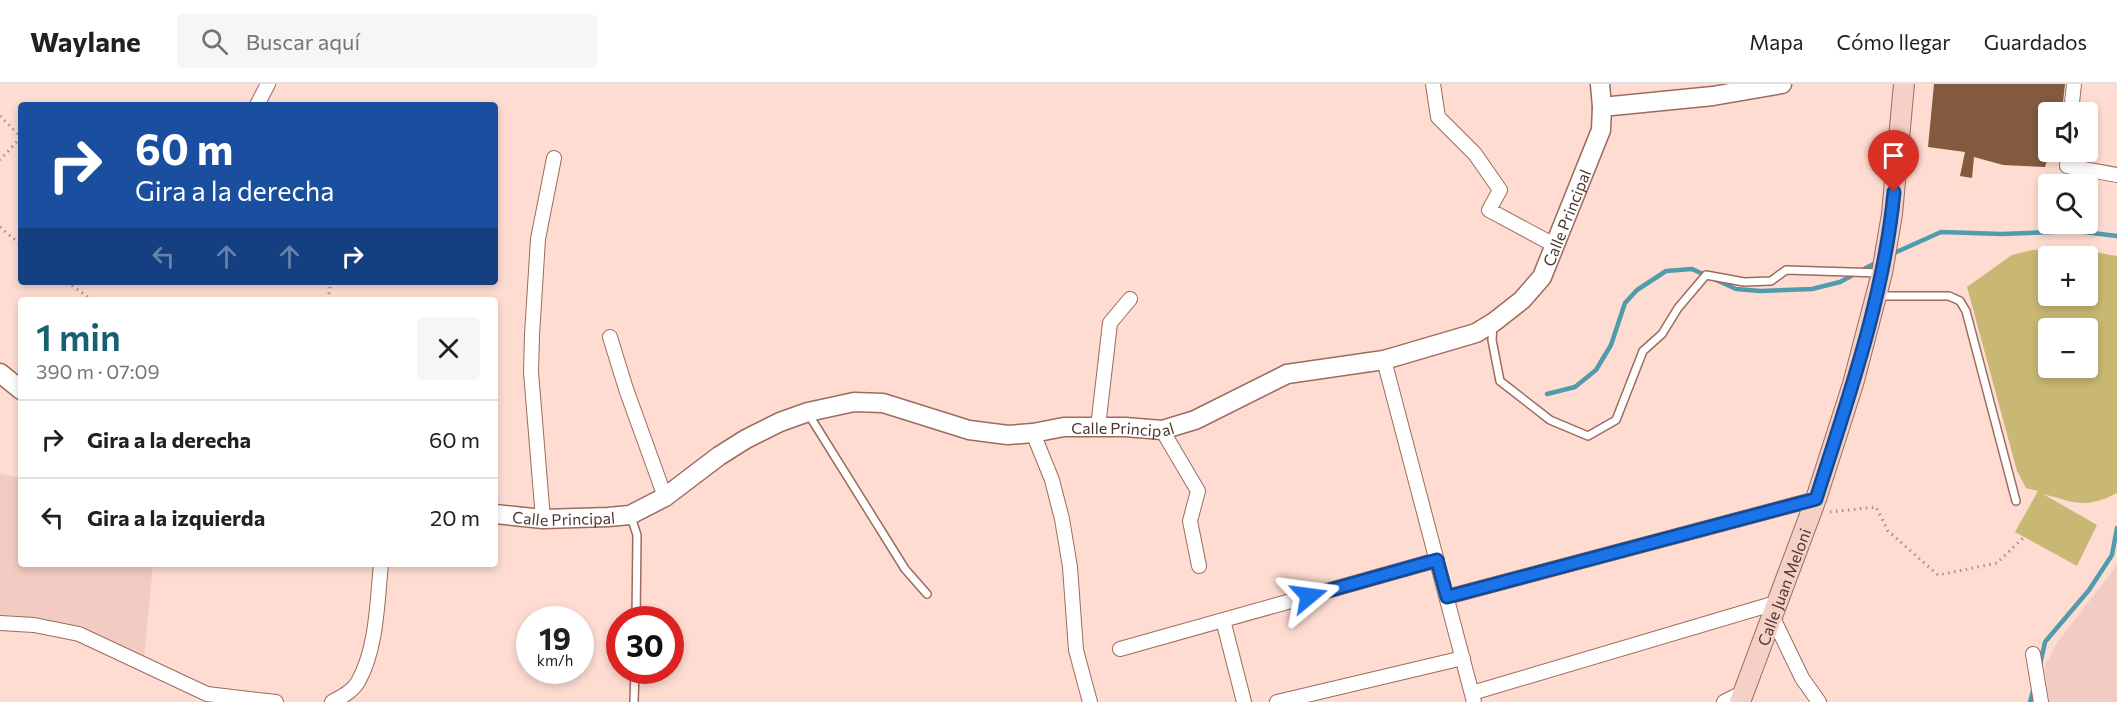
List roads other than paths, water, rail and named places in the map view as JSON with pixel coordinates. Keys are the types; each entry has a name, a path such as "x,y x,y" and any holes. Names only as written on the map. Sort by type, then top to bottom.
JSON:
{"main road":[{"name":"Calle Juan Meloni","path":"1742,697 1813,507 1853,384 1876,296 1877,272 1890,223 1904,84"}],"street":[{"path":"259,102 268,84"},
{"path":"1433,84 1438,117 1475,154 1500,190 1489,210 1556,246"},
{"name":"Calle Principal","path":"498,514 543,519 608,518 630,515 664,497 746,438 808,412 854,402 883,403 969,430 1008,435 1064,427 1162,429 1195,420 1287,374 1384,360 1476,333 1522,300 1542,277 1601,130 1600,84"},
{"path":"1602,107 1713,96 1782,84"},
{"path":"2072,102 2074,84"},
{"path":"543,519 531,372 531,335 538,240 554,158"},
{"path":"2067,162 2067,166 2117,175"},
{"path":"1098,427 1110,323 1130,299"},
{"path":"610,337 664,497"},
{"path":"1384,360 1473,697 1776,610 1802,678 1819,702"},
{"path":"0,373 18,388"},
{"path":"1162,429 1198,491 1190,521 1199,566"},
{"path":"1033,433 1052,480 1062,519 1070,567 1076,650 1090,702"},
{"path":"1447,597 1813,507"},
{"path":"1120,649 1437,560"},
{"path":"332,702 345,696 357,684 373,642 381,567"},
{"path":"1223,620 1244,702"},
{"path":"0,623 34,624 79,634 207,694 276,702"},
{"path":"1278,702 1463,658"},
{"path":"2034,659 2041,702"},
{"path":"1725,702 1742,697"}],"lane":[{"path":"1494,322 1492,340 1500,381 1550,420 1588,436 1616,420 1642,351 1662,334 1678,308 1705,276 1744,282 1771,281 1786,270 1877,272"},
{"path":"1876,296 1949,296 1960,301 1966,311 1981,362 2016,501"},
{"path":"808,412 905,568 927,594"},
{"path":"630,515 637,535 636,606"},
{"path":"634,702 635,684"}],"waterway":[{"path":"1892,254 1941,232 2002,234 2076,231 2117,236"},
{"path":"1547,394 1575,387 1596,370 1611,345 1625,303 1637,290 1666,271 1692,269 1736,289 1760,291 1812,289 1840,282 1879,261"},
{"path":"2040,665 2045,642 2089,590 2112,555 2117,528"},
{"path":"2030,702 2034,687"}]}
